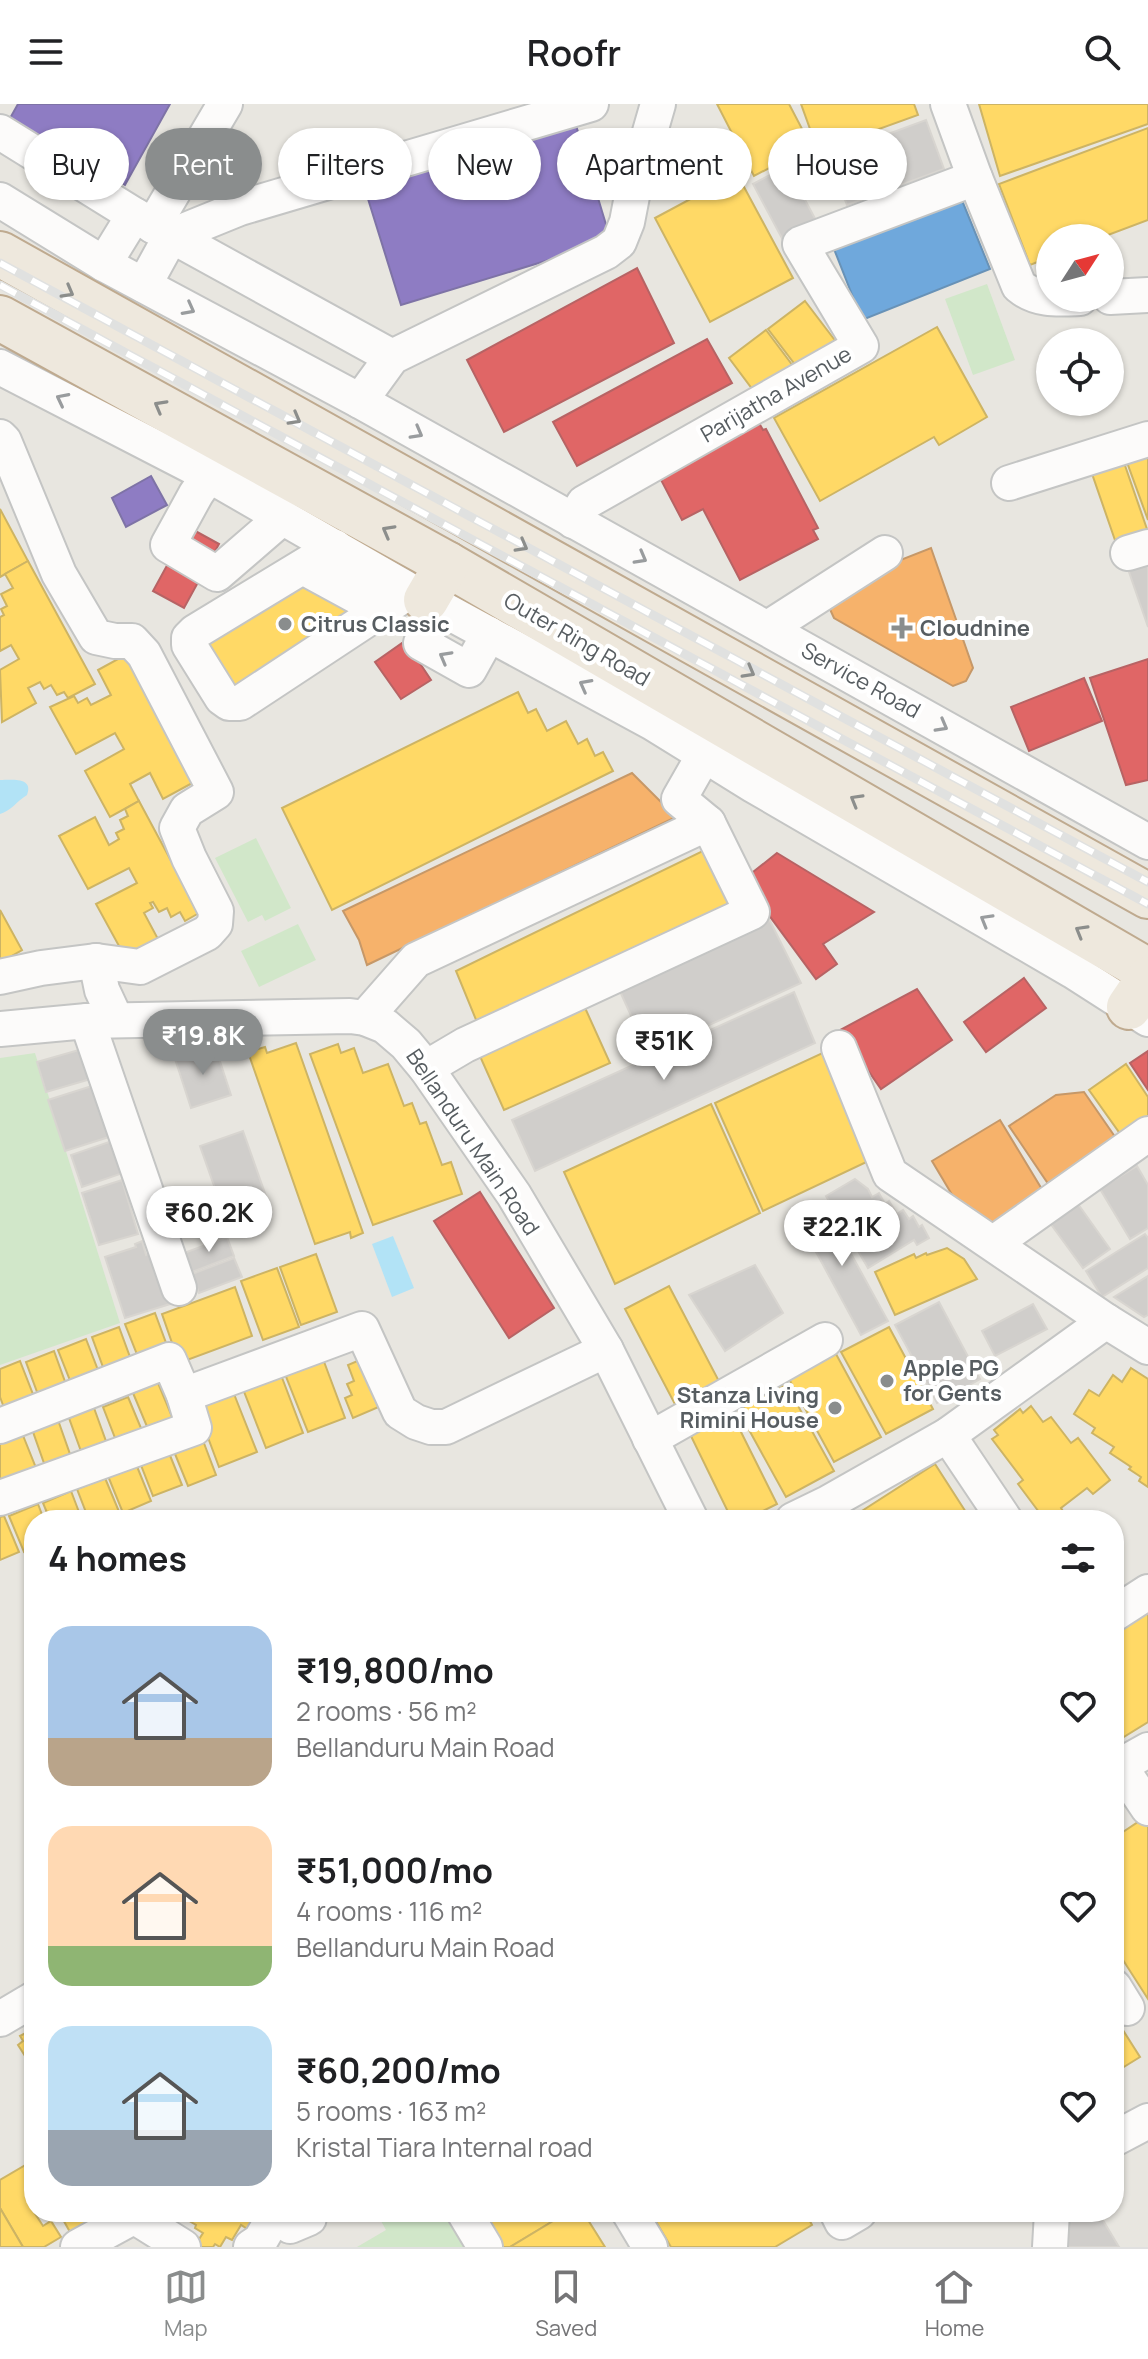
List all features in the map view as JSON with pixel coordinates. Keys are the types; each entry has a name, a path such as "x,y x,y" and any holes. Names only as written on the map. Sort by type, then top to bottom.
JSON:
{"highway":[{"path":"0,254 1148,896"},
{"name":"Outer Ring Road","path":"0,318 431,590 1143,994"}],"street":[{"path":"104,264 152,226 225,104"},
{"path":"152,226 240,208 591,104"},
{"path":"360,401 392,357 606,252 619,242 658,104"},
{"path":"948,104 1019,286 1036,297"},
{"path":"0,132 152,226 392,357"},
{"name":"Parijatha Avenue","path":"573,521 584,503 861,346 800,244 975,178"},
{"name":"Service Road","path":"0,200 104,264 360,401 1148,842"},
{"path":"144,285 152,226"},
{"path":"1124,296 1148,295"},
{"path":"0,367 209,475 335,547 431,590 489,634 653,723 753,785 1073,971 1143,994"},
{"path":"0,437 59,574 96,637 132,641 144,654 216,792 187,810 177,828 216,911 215,924 207,933 140,967 96,961 0,977"},
{"path":"1009,483 1148,439"},
{"path":"209,475 168,545 217,574 283,517"},
{"path":"335,547 189,638 189,645 222,698 229,703 240,703 382,610 431,590"},
{"path":"768,628 885,553"},
{"path":"303,567 382,610"},
{"path":"426,1068 465,1045 752,912 708,823 679,799 704,755"},
{"path":"365,1018 416,960 708,823"},
{"path":"96,961 102,990 102,1020 179,1288"},
{"name":"Bellanduru Main Road","path":"0,1029 102,1020 350,1016 385,1026 406,1044 426,1068 514,1195 606,1350 686,1510"},
{"path":"839,1048 890,1174 1106,1321 1146,1343"},
{"path":"994,1243 1148,1134"},
{"path":"814,1510 948,1435 1106,1321"},
{"path":"184,1395 362,1329 400,1412 431,1427 446,1427 606,1350"},
{"path":"650,1439 825,1340"},
{"path":"0,1426 169,1360 194,1428 0,1498"},
{"path":"948,1435 998,1510"},
{"path":"1124,1608 1148,1592"},
{"path":"1127,1761 1148,1808"},
{"path":"0,2019 24,2005"},
{"path":"1124,2134 1148,2121"},
{"path":"78,2247 124,2222"},
{"path":"143,2222 183,2247"},
{"path":"251,2247 285,2222"},
{"path":"470,2222 485,2247"},
{"path":"635,2222 650,2247"},
{"path":"1049,2247 1051,2222"}],"green space":[{"path":"987,284 1015,360 973,375 945,299"},
{"path":"256,838 291,908 265,921 262,915 248,922 215,858"},
{"path":"298,924 316,960 259,987 241,951"},
{"path":"35,1053 120,1323 0,1365 0,1058"},
{"path":"382,2222 457,2222 473,2247 357,2247 386,2230"}],"water":[{"path":"0,780 25,782 28,789 27,795 0,814"},
{"path":"393,1236 414,1288 392,1297 372,1244"}],"building: Homes":[{"path":"717,104 789,104 802,128 768,128 768,169 754,176 752,128 729,128"},
{"path":"801,104 914,104 918,115 882,128 810,128"},
{"path":"979,104 1148,104 1148,124 1000,176"},
{"path":"1148,128 1148,220 1124,229 1124,224 1036,224 1036,263 1030,265 999,184"},
{"path":"689,200 751,200 793,278 710,322 655,218"},
{"path":"805,301 840,347 803,375 768,329"},
{"path":"937,327 987,417 939,445 934,437 820,501 774,418"},
{"path":"766,330 793,366 756,394 729,358"},
{"path":"1148,445 1148,520 1124,454"},
{"path":"1121,454 1148,532 1117,546 1089,465"},
{"path":"0,509 28,561 0,577"},
{"path":"28,561 95,684 68,698 64,692 57,695 51,685 44,689 40,682 28,688 36,703 2,722 0,670 19,659 11,645 0,651 0,617 4,615 1,609 7,606 1,594 13,588 5,574"},
{"name":"Citrus Classic","path":"308,574 372,608 231,698 196,640"},
{"path":"127,654 196,781 163,799 150,773 130,784 139,801 110,817 85,771 124,749 115,733 76,754 50,707 74,696 78,703 87,698 91,705 111,695 98,670"},
{"path":"518,692 528,713 536,709 547,731 566,721 578,744 587,739 595,756 603,752 613,771 332,910 282,808"},
{"path":"139,801 176,870 206,909 185,921 180,912 171,917 167,908 159,912 153,902 150,903 153,908 144,913 158,939 125,957 96,904 137,883 129,868 88,889 59,836 95,817 109,845 119,839 116,833 124,829 120,820 128,816 125,809"},
{"path":"713,846 740,904 479,1027 456,971"},
{"path":"0,910 22,950 1,962 0,960"},
{"path":"581,999 610,1063 504,1110 475,1045"},
{"path":"296,1043 363,1233 351,1238 350,1232 315,1244 248,1052 265,1047 267,1053"},
{"path":"338,1044 341,1053 354,1048 363,1073 388,1064 404,1106 412,1103 420,1124 426,1122 442,1165 451,1162 462,1194 373,1225 310,1054"},
{"path":"829,1050 877,1157 763,1211 715,1103"},
{"path":"1126,1064 1148,1097 1148,1127 1126,1142 1089,1090"},
{"path":"711,1104 760,1213 615,1284 564,1172"},
{"path":"947,1248 964,1259 977,1279 895,1315 875,1272 914,1254 916,1258"},
{"path":"316,1254 337,1312 301,1325 280,1267"},
{"path":"277,1268 299,1327 263,1340 241,1281"},
{"path":"669,1286 722,1387 678,1410 625,1309"},
{"path":"235,1287 252,1336 179,1363 162,1314"},
{"path":"155,1313 169,1351 140,1362 125,1324"},
{"path":"119,1327 134,1368 107,1378 92,1337"},
{"name":"Apple PG for Gents","path":"889,1327 933,1409 886,1434 841,1352"},
{"path":"86,1339 101,1378 73,1388 58,1350"},
{"path":"54,1351 68,1390 40,1400 26,1362"},
{"name":"Stanza Living Rimini House","path":"836,1354 881,1437 834,1462 789,1379"},
{"path":"323,1359 345,1418 308,1432 285,1374"},
{"path":"362,1359 381,1406 353,1418 345,1398 352,1395 347,1384 354,1381 348,1365"},
{"path":"20,1361 36,1402 6,1413 0,1397 0,1369"},
{"path":"1131,1368 1148,1379 1148,1487 1139,1481 1141,1477 1129,1469 1131,1467 1110,1453 1114,1447 1092,1433 1095,1428 1074,1414 1089,1390 1099,1396 1113,1375 1122,1382"},
{"path":"281,1375 303,1433 266,1448 243,1389"},
{"path":"158,1383 173,1419 148,1429 133,1393"},
{"path":"786,1384 834,1471 786,1497 738,1410"},
{"path":"234,1394 257,1452 219,1467 197,1408"},
{"path":"128,1397 143,1433 117,1443 103,1407"},
{"path":"1031,1406 1043,1422 1051,1417 1071,1443 1078,1438 1110,1480 1093,1494 1087,1488 1062,1510 1038,1510 1018,1484 1023,1480 992,1439 998,1435 994,1430 1020,1409 1023,1413"},
{"path":"94,1408 107,1444 82,1454 69,1418"},
{"path":"731,1412 777,1504 765,1510 727,1510 689,1432"},
{"path":"58,1420 71,1457 45,1466 32,1429"},
{"path":"22,1433 36,1468 0,1481 0,1441"},
{"path":"202,1438 216,1475 188,1486 173,1449"},
{"path":"167,1448 182,1485 153,1496 139,1460"},
{"path":"136,1464 151,1501 130,1510 122,1510 108,1476"},
{"path":"935,1464 965,1510 863,1510"},
{"path":"105,1478 118,1510 85,1510 77,1489"},
{"path":"71,1491 78,1510 46,1510 43,1503"},
{"path":"38,1504 40,1510 24,1510 24,1552 9,1516"},
{"path":"4,1516 19,1552 0,1560 0,1517"},
{"path":"1148,1605 1148,1722 1124,1737 1124,1620"},
{"path":"1144,1818 1148,1824 1148,1999 1124,1962 1124,1831"},
{"path":"1124,2032 1140,2057 1124,2067"},
{"path":"24,2034 24,2054 18,2045 23,2041 20,2036"},
{"path":"24,2166 24,2222 40,2222 43,2226 52,2222 61,2237 44,2247 23,2247 0,2208 0,2180"},
{"path":"0,2208 23,2247 0,2247"},
{"path":"64,2222 87,2222 70,2232"},
{"path":"191,2222 254,2222 249,2230 241,2225 232,2240 226,2237 220,2247 196,2244 203,2233 195,2228 196,2225"},
{"path":"479,2222 551,2222 510,2247 494,2247"},
{"path":"551,2222 589,2222 605,2247 510,2247"},
{"path":"656,2222 810,2222 812,2225 775,2247 671,2247"}],"building: Shops":[{"path":"637,268 674,343 504,432 467,360"},
{"path":"707,339 732,383 577,466 553,422"},
{"path":"759,423 763,430 766,429 818,528 813,530 818,539 740,580 703,509 682,520 659,476"},
{"path":"188,527 219,544 184,608 153,591"},
{"path":"405,641 431,680 401,699 375,662"},
{"path":"1148,659 1148,780 1126,785 1090,678"},
{"path":"1084,678 1102,721 1029,751 1011,707"},
{"path":"777,853 874,912 823,944 837,964 816,979 743,880"},
{"path":"1024,978 1046,1008 986,1052 964,1022"},
{"path":"917,989 952,1040 881,1089 840,1030"},
{"path":"1148,1051 1148,1090 1130,1063"},
{"path":"480,1192 554,1308 509,1338 434,1221"}],"building: Offices":[{"path":"18,104 170,104 157,128 145,128 145,149 129,178 129,128 24,128 9,120"},
{"path":"575,122 577,128 557,128 557,200 599,200 611,241 401,305 368,200 412,200 412,171 428,167 428,200 541,200 541,132"},
{"path":"151,476 167,505 126,527 112,498"}],"building: Schools":[{"path":"961,198 990,269 862,320 834,249"}],"building: Health":[{"path":"931,548 973,668 966,681 953,686 834,618 828,605 852,579"},
{"path":"632,773 676,817 367,965 359,940 343,911"},
{"path":"1084,1092 1120,1144 1053,1191 1009,1126 1056,1095"},
{"path":"1000,1120 1046,1196 996,1226 957,1203 932,1161"}],"building: Other":[{"path":"926,120 944,169 907,183 907,128 904,128"},
{"path":"768,176 768,200 805,200 819,226 785,244 753,184"},
{"path":"1148,562 1148,627 1128,569"},
{"path":"769,919 801,983 648,1053 618,987"},
{"path":"794,992 815,1043 535,1171 512,1120"},
{"path":"215,1046 231,1095 191,1108 175,1059"},
{"path":"86,1048 94,1078 46,1092 37,1062"},
{"path":"95,1085 112,1136 65,1151 48,1100"},
{"path":"243,1131 267,1199 224,1214 200,1146"},
{"path":"112,1141 123,1173 82,1187 71,1155"},
{"path":"1137,1166 1148,1185 1148,1228 1130,1239 1100,1189"},
{"path":"855,1179 868,1189 872,1197 879,1193 885,1204 889,1201 897,1214 903,1210 909,1219 913,1216 929,1238 917,1245 914,1240 868,1268 826,1196"},
{"path":"122,1180 138,1234 99,1245 82,1193"},
{"path":"822,1201 888,1321 861,1335 796,1215"},
{"path":"1078,1204 1110,1249 1083,1268 1050,1223"},
{"path":"1145,1234 1148,1238 1148,1268 1102,1297 1086,1271"},
{"path":"227,1237 234,1256 192,1272 184,1253"},
{"path":"142,1241 146,1255 153,1252 170,1304 125,1318 105,1257 136,1247 135,1244"},
{"path":"234,1258 242,1277 199,1293 192,1274"},
{"path":"755,1265 783,1313 725,1351 689,1295"},
{"path":"1148,1276 1148,1315 1144,1317 1114,1297"},
{"path":"939,1302 980,1379 937,1403 895,1325"},
{"path":"1033,1304 1047,1329 995,1356 982,1331"},
{"path":"1065,2222 1104,2222 1119,2247 1061,2247"}],"railway":[{"path":"0,263 1148,882"},
{"path":"0,285 1148,904"}],"place":[{"name":"Citrus Classic","path":"285,624"},
{"name":"Cloudnine","path":"902,628"},
{"name":"Apple PG for Gents","path":"887,1381"},
{"name":"Stanza Living Rimini House","path":"835,1408"}]}
